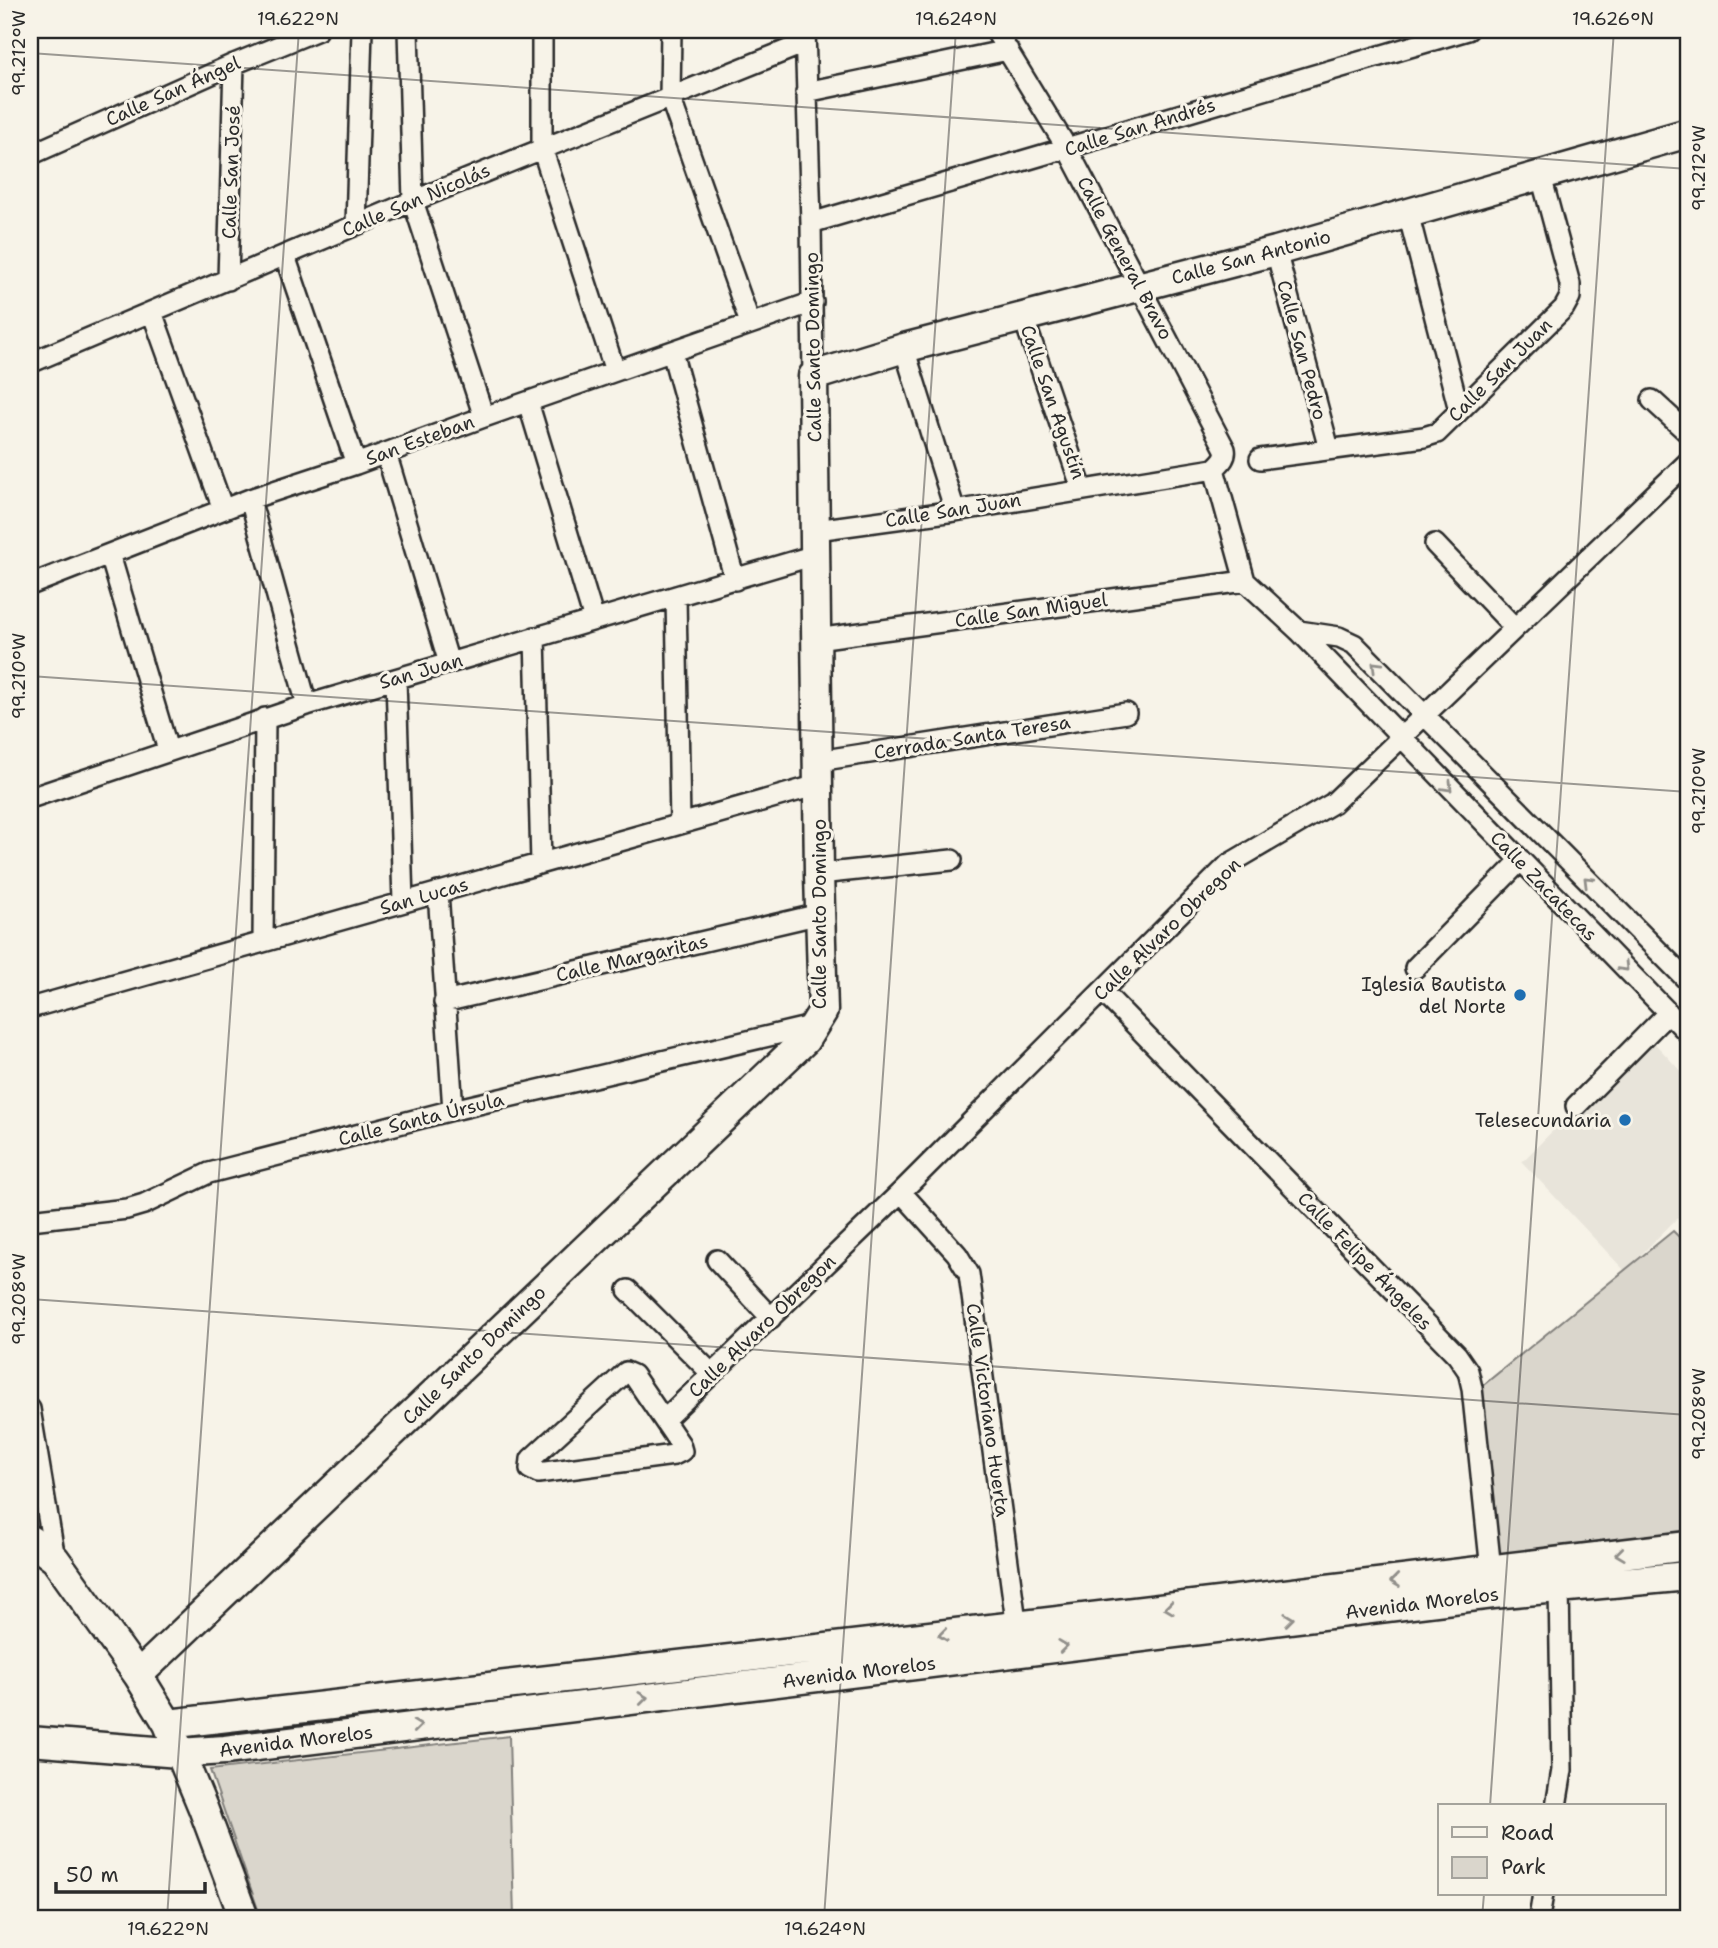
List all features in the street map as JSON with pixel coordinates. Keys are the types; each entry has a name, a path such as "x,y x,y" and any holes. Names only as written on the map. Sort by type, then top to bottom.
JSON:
{"main road":[{"name":"Calle San Antonio","path":"813,376 904,348 1276,251 1688,133"},
{"name":"Calle Santo Domingo","path":"138,1675 805,1040 816,1025 823,1011 813,376"},
{"path":"30,1540 55,1559 138,1675 168,1724 203,1808 243,1918"},
{"name":"Avenida Morelos","path":"30,1741 178,1753 225,1750 508,1715 1018,1639 1492,1582 1688,1546"},
{"name":"Avenida Morelos","path":"1492,1582 1559,1587 1688,1576"},
{"name":"Avenida Morelos","path":"168,1724 505,1685 1018,1639"}],"street":[{"name":"Calle San Ángel","path":"30,155 234,64 318,30"},
{"path":"356,225 362,30"},
{"path":"408,30 413,201 484,416"},
{"path":"541,30 542,148 615,371"},
{"path":"671,30 670,97 750,323"},
{"name":"Calle General Bravo","path":"995,30 1067,148 1141,287 1220,462 1245,581"},
{"name":"Calle San Andrés","path":"811,223 1464,30"},
{"name":"Calle San Nicolás","path":"30,363 413,201 670,97 805,37"},
{"name":"Calle Santo Domingo","path":"805,37 813,376"},
{"path":"806,92 1008,50"},
{"name":"Calle San José","path":"228,280 234,64"},
{"name":"Calle San Juan","path":"1260,459 1437,433 1564,308 1570,297 1570,284 1541,176"},
{"path":"1408,213 1460,410"},
{"name":"Calle San Pedro","path":"1276,251 1329,449"},
{"path":"285,256 356,464"},
{"name":"San Esteban","path":"30,585 250,499 813,302"},
{"path":"152,312 223,509"},
{"name":"Calle San Agustín","path":"1023,316 1083,489"},
{"path":"904,348 955,511"},
{"path":"672,352 735,580"},
{"path":"1652,400 1688,433"},
{"path":"528,402 594,620"},
{"path":"386,453 449,663"},
{"name":"Calle San Juan","path":"815,543 955,511 1220,462"},
{"name":"Calle Alvaro Obregon","path":"664,1420 901,1192 1229,864 1333,803 1688,463"},
{"path":"250,499 307,705"},
{"name":"San Juan","path":"30,798 307,705 735,580 815,543"},
{"path":"1435,544 1515,628"},
{"path":"110,555 169,750"},
{"name":"Calle Zacatecas","path":"1245,581 1299,631 1688,1033"},
{"name":"Calle San Miguel","path":"816,639 1245,581"},
{"path":"676,596 680,824"},
{"name":"Calle Zacatecas","path":"1299,631 1339,637 1354,644 1688,981"},
{"path":"535,637 541,863"},
{"path":"396,679 403,902"},
{"name":"Cerrada Santa Teresa","path":"818,773 1126,713"},
{"path":"263,942 265,718"},
{"name":"San Lucas","path":"30,1008 680,824 818,773"},
{"path":"1498,839 1522,815"},
{"path":"819,874 952,860"},
{"path":"1415,968 1520,861"},
{"path":"438,892 453,1110"},
{"name":"Calle Margaritas","path":"444,1002 820,914"},
{"name":"Calle Felipe Ángeles","path":"1102,992 1391,1287 1468,1371 1492,1582"},
{"path":"1576,1106 1668,1013"},
{"name":"Calle Santa Úrsula","path":"30,1220 136,1206 209,1173 453,1110 816,1025"},
{"name":"Calle Victoriano Huerta","path":"901,1192 957,1254 969,1274 1018,1639"},
{"path":"717,1260 771,1318"},
{"path":"628,1290 712,1374"},
{"path":"626,1371 633,1375 664,1420 682,1451 674,1455 538,1474 530,1469 531,1459 626,1371"},
{"path":"30,1409 55,1559"},
{"path":"1556,1804 1562,1770 1559,1587"},
{"path":"505,1685 508,1715"},
{"path":"1539,1918 1543,1896"}],"shaded area":[{"name":"Telesecundaria","path":"1647,1035 1688,1079 1688,1207 1625,1271 1522,1162"}],"green space":[{"path":"1673,1231 1688,1246 1688,1540 1497,1559 1476,1391"},
{"path":"509,1736 514,1918 261,1918 210,1770"}],"place":[{"name":"Iglesia Bautista del Norte","path":"1520,995"},
{"name":"Telesecundaria","path":"1625,1120"}]}
